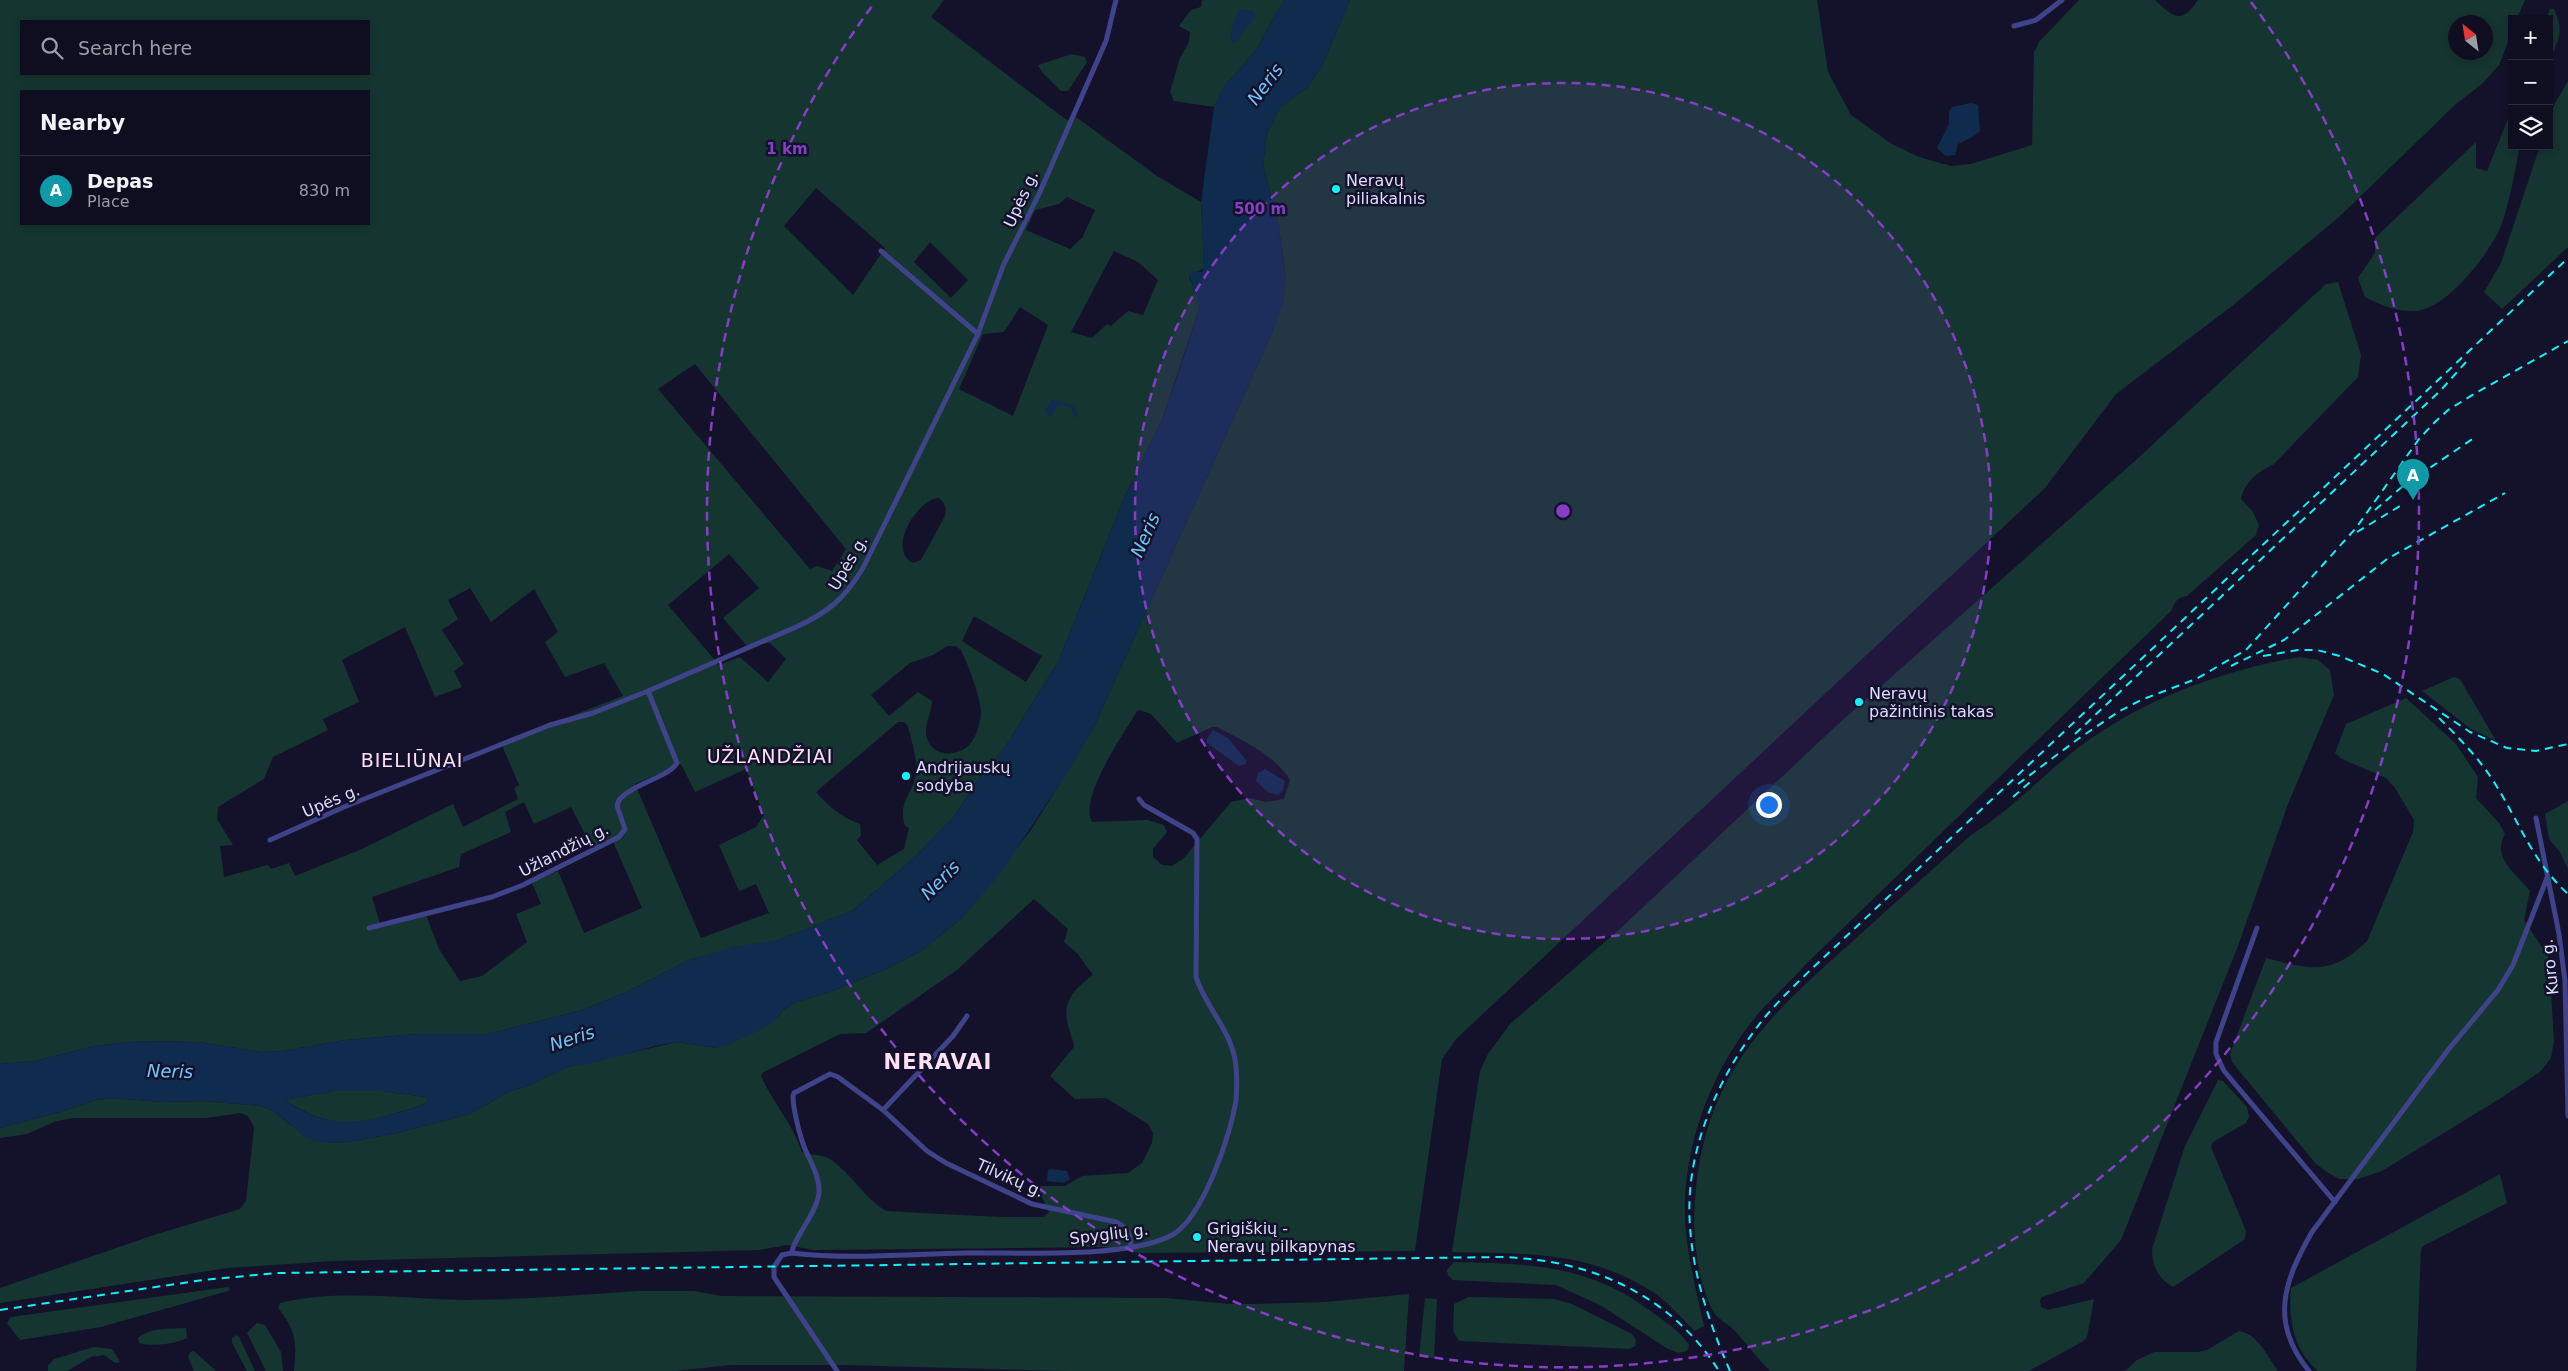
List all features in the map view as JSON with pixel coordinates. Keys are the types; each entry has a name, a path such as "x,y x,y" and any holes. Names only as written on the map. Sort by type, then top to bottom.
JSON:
{"street":[{"name":"Upės g.","path":"270,840 344,807 550,725 593,713 648,691 815,618 844,596 863,568 978,334 1003,266 1038,194 1106,41 1116,0"},
{"path":"2014,26 2036,20 2062,0"},
{"path":"881,251 978,334"},
{"name":"Užlandžių g.","path":"368,928 492,897 523,885 620,837 625,829 617,806 619,800 640,784 670,771 677,763 648,691"},
{"name":"Spyglių g.","path":"792,1253 863,1256 1081,1251 1131,1247 1173,1235 1183,1227 1196,1209 1222,1154 1236,1100 1235,1061 1227,1034 1200,989 1196,978 1197,839 1193,833 1144,805 1139,800"},
{"name":"Kuro g.","path":"2536,818 2559,934 2566,981 2568,1116"},
{"path":"2309,1371 2298,1358 2287,1325 2285,1292 2295,1262 2312,1232 2448,1050 2498,990 2513,965 2547,878"},
{"path":"2257,928 2216,1042 2216,1054 2224,1070 2335,1202"},
{"path":"883,1110 957,1031 967,1016"},
{"name":"Tilvikų g.","path":"792,1253 794,1243 813,1213 819,1192 815,1169 804,1148 793,1102 794,1093 826,1074 834,1074 883,1110 938,1159 1032,1204 1116,1222 1125,1227 1129,1232 1131,1247"},
{"path":"792,1253 782,1255 778,1259 774,1266 774,1277 837,1371"}],"green space":[{"path":"0,0 944,0 931,17 1064,118 1073,123 1076,117 1157,176 1201,202 1204,268 1189,277 1197,293 1200,306 1162,420 1124,498 1058,662 1005,747 977,781 954,817 916,856 852,911 779,940 691,959 624,993 582,1010 487,1034 416,1034 346,1040 282,1051 262,1052 198,1042 140,1041 94,1046 35,1061 0,1064","holes":["816,188 885,248 853,295 784,226","1067,197 1095,210 1082,238 1070,249 1026,230 1035,210 1059,204","930,242 968,280 951,298 914,262","1114,251 1138,262 1158,280 1143,315 1128,311 1111,326 1107,324 1092,338 1071,332","1020,307 1048,325 1013,416 959,389 983,334 1004,332","695,364 846,549 832,571 817,566 810,569 658,389","939,498 945,506 945,516 921,560 913,563 905,557 903,548 904,537 908,526 922,507 930,501","729,554 759,588 723,618 746,645 770,643 786,659 768,682 740,657 719,665 668,605","470,588 491,622 534,589 558,632 545,642 565,677 604,663 623,696 501,743 519,785 514,788 518,799 463,827 453,804 362,849 295,876 289,863 271,869 268,865 224,877 220,846 233,845 217,819 218,807 264,779 273,757 328,730 323,719 359,702 342,660 405,627 435,697 462,687 454,671 464,664 442,630 458,619 448,600","974,616 1042,656 1026,682 962,641","947,646 956,646 961,650 973,680 981,711 975,737 965,748 953,753 946,753 940,752 930,745 926,733 932,701 918,692 889,716 871,695 910,663 933,655","898,722 904,722 908,726 915,756 916,773 903,810 905,826 909,828 904,849 877,865 857,840 861,835 860,824 841,815 816,792","681,764 695,792 746,769 764,815 756,827 719,845 739,891 756,884 769,913 701,938 635,784","524,802 534,824 571,807 593,849 612,839 642,908 584,933 558,871 532,883 541,904 516,914 527,942 482,976 460,981 439,949 425,912 380,924 372,897 459,867 461,854 511,832 505,812"]},
{"path":"1202,0 1284,0 1254,53 1225,85 1214,107 1174,101 1170,92 1180,58 1189,42 1190,32 1179,26 1191,10 1201,7"},
{"path":"1350,0 1817,0 1828,72 1851,115 1892,144 1919,157 1951,166 1971,164 2032,145 2034,52 2039,42 2079,0 2155,0 2173,15 2182,16 2198,0 2525,0 2519,15 2508,15 2508,42 2499,65 2482,84 2456,104 2339,217 2232,306 2116,394 2045,488 1456,1039 1442,1059 1415,1251 1140,1253 1103,1247 813,1250 787,1245 759,1250 334,1261 228,1268 0,1303 0,1288 154,1235 240,1209 246,1201 254,1127 248,1116 241,1113 206,1118 72,1118 54,1122 27,1134 0,1138 0,1128 96,1100 111,1098 163,1102 204,1101 261,1106 275,1112 290,1125 326,1143 349,1142 397,1133 470,1114 510,1091 525,1087 568,1067 677,1042 716,1048 779,1016 782,1011 796,1002 830,992 891,967 921,951 962,918 1031,830 1092,731 1272,333 1286,278 1278,222 1263,166 1267,133 1280,107 1309,86 1323,64","holes":["1140,710 1151,714 1177,743 1212,727 1217,727 1267,755 1290,780 1284,799 1266,802 1250,798 1231,802 1184,858 1172,866 1162,865 1153,857 1153,849 1167,832 1164,825 1147,820 1092,822 1089,811 1091,798 1097,782 1113,750 1137,711","1034,899 1068,929 1064,942 1077,953 1093,975 1077,989 1067,1006 1068,1027 1074,1047 1050,1076 1075,1099 1106,1098 1148,1124 1153,1133 1152,1143 1142,1163 1128,1173 1082,1176 1065,1186 1040,1186 1040,1193 1049,1212 1044,1217 999,1217 886,1211 870,1198 836,1163 825,1157 802,1152 793,1132 766,1086 761,1076 762,1073 840,1034 866,1033 957,970"]},
{"path":"2550,9 2554,9 2560,30 2553,52 2553,15 2548,15"},
{"path":"1072,54 1085,57 1087,62 1068,91 1061,91 1042,72 1038,65"},
{"path":"2568,81 2568,247 2502,309 2484,292 2501,263 2539,150 2553,150 2554,105"},
{"path":"2508,119 2508,150 2519,150 2509,199 2500,228 2494,239 2465,279 2440,301 2427,308 2415,311 2395,309 2365,297 2358,278 2375,253 2375,238 2476,142 2476,168 2487,171"},
{"path":"2338,282 2361,355 2358,377 2274,464 2263,470 2249,482 2241,499 2253,512 2259,525 2256,535 2187,596 2177,601 2171,611 1807,963 1757,1015 1728,1056 1706,1101 1698,1125 1687,1174 1685,1199 1686,1231 1690,1263 1704,1326 1695,1331 1656,1294 1607,1269 1557,1257 1506,1253 1452,1252 1480,1071 1488,1054 1510,1024 1622,927 1836,726 2136,460 2326,284"},
{"path":"2299,657 2318,660 2330,670 2334,695 2288,804 2238,946 2121,1240 2084,1283 2042,1297 2040,1301 2041,1307 2048,1310 2094,1299 2087,1337 2082,1342 2029,1371 1770,1371 1735,1331 1713,1311 1699,1271 1695,1242 1694,1213 1701,1156 1711,1118 1726,1084 1744,1053 1767,1024 1821,969 1971,835 1997,817 2068,756 2094,737 2148,705 2178,692 2238,671"},
{"path":"2454,677 2460,679 2496,741 2471,729 2422,691"},
{"path":"2406,698 2456,744 2478,777 2476,798 2499,823 2505,834 2501,851 2503,858 2530,891 2524,920 2549,958 2554,1041 2551,1058 2540,1072 2504,1096 2382,1171 2358,1179 2339,1179 2316,1164 2232,1062 2230,1054 2266,958 2295,965 2320,967 2342,960 2367,941 2413,832 2414,820 2395,788 2386,778 2342,759 2335,753 2346,724"},
{"path":"2568,801 2568,869 2560,852 2549,839 2545,814"},
{"path":"2218,1080 2223,1081 2247,1107 2249,1117 2246,1123 2213,1142 2211,1147 2246,1231 2245,1239 2173,1287 2163,1280 2157,1271 2153,1261 2152,1249 2185,1146"},
{"path":"334,1091 382,1091 426,1097 429,1101 380,1118 365,1121 339,1122 313,1115 285,1100"},
{"path":"2500,1174 2507,1203 2423,1246 2421,1250 2416,1371 2318,1371 2303,1353 2294,1333 2290,1311 2291,1288"},
{"path":"1454,1262 1535,1266 1584,1276 1608,1285 1632,1298 1674,1328 1689,1345 1687,1351 1679,1353 1668,1349 1600,1305 1556,1285 1453,1280 1448,1275 1447,1270"},
{"path":"228,1287 230,1289 228,1291 101,1327 20,1340 7,1323 11,1317"},
{"path":"638,1291 694,1291 722,1296 1166,1298 1229,1304 1325,1302 1409,1294 1404,1371 1066,1371 844,1365 731,1365 675,1371 294,1371 294,1337 289,1323 278,1308 280,1303 325,1296 484,1300"},
{"path":"1469,1297 1554,1299 1572,1304 1632,1334 1636,1340 1635,1346 1630,1349 1459,1341 1453,1331 1454,1304"},
{"path":"1425,1298 1437,1299 1434,1358 1419,1357"},
{"path":"257,1323 265,1325 281,1352 283,1371 266,1371 247,1333"},
{"path":"186,1328 187,1338 182,1340 157,1345 139,1343 138,1338 148,1332 160,1329"},
{"path":"2239,1331 2246,1333 2257,1341 2278,1371 2125,1371 2137,1360 2154,1352 2198,1352 2207,1350"},
{"path":"237,1335 255,1371 247,1371 232,1343 232,1338"},
{"path":"94,1347 112,1349 120,1362 115,1363 104,1355 91,1357 67,1371 48,1371 48,1366 54,1359"},
{"path":"194,1351 216,1371 194,1371 188,1357 190,1352"}],"water":[{"name":"Neris","path":"1284,0 1350,0 1323,64 1309,86 1280,107 1267,133 1263,166 1278,222 1286,278 1284,300 1272,333 1092,731 1076,759 1003,870 962,918 921,951 891,967 830,992 796,1002 782,1011 774,1022 730,1044 716,1048 677,1042 593,1063 568,1067 525,1087 510,1091 470,1114 397,1133 349,1142 326,1143 306,1138 275,1112 261,1106 204,1101 163,1102 111,1098 96,1100 0,1128 0,1064 35,1061 94,1046 140,1041 198,1042 262,1052 282,1051 346,1040 416,1034 487,1034 582,1010 624,993 691,959 734,947 779,940 852,911 916,856 954,817 977,781 1005,747 1058,662 1124,498 1162,420 1200,306 1189,274 1194,271 1202,272 1204,268 1201,202 1214,107 1225,85 1254,53","holes":["334,1091 382,1091 426,1097 428,1101 409,1110 380,1117 352,1122 338,1122 312,1115 285,1100"]},
{"path":"1241,9 1253,11 1256,16 1235,43 1231,41 1232,29"},
{"path":"1971,103 1978,105 1980,131 1958,144 1955,155 1946,156 1937,148 1949,124 1949,111 1952,107"},
{"path":"1052,399 1074,406 1078,416 1073,417 1072,409 1061,405 1056,407 1053,415 1049,416 1045,410"},
{"path":"1213,730 1228,738 1246,760 1246,764 1239,766 1207,743 1207,739"},
{"path":"1265,769 1285,781 1283,790 1278,795 1268,792 1256,781 1258,773"},
{"path":"1048,1170 1067,1171 1070,1179 1064,1183 1047,1181"}],"railway":[{"path":"1730,1371 1709,1318 1699,1282 1692,1245 1690,1198 1699,1142 1708,1115 1719,1088 1748,1039 1785,995 1821,960 2568,258"},
{"path":"2018,784 2118,712 2141,700 2196,679 2246,650 2356,528 2419,439 2433,424 2448,410 2474,394 2568,341"},
{"path":"2075,734 2441,390 2466,362"},
{"path":"2375,510 2403,486 2474,438"},
{"path":"2231,666 2284,640 2387,559 2505,493"},
{"path":"2357,532 2400,506"},
{"path":"2263,656 2298,650 2317,650 2340,656 2383,674 2470,732 2507,748 2536,751 2568,744"},
{"path":"2439,718 2467,747 2486,771 2534,853 2555,881 2568,894"},
{"path":"2013,797 2030,782"},
{"path":"0,1310 203,1280 277,1273 1501,1257 1566,1265 1596,1274 1625,1286 1652,1301 1676,1321 1699,1344 1719,1371"}],"place":[{"name":"Neravų piliakalnis","path":"1336,189"},
{"name":"Depas","path":"2413,500"},
{"name":"Neravų pažintinis takas","path":"1859,702"},
{"name":"Andrijauskų sodyba","path":"906,776"},
{"name":"Grigiškių - Neravų pilkapynas","path":"1197,1237"}],"district":[{"name":"UŽLANDŽIAI","path":"770,756"},
{"name":"BIELIŪNAI","path":"412,760"},
{"name":"NERAVAI","path":"938,1062"}]}
